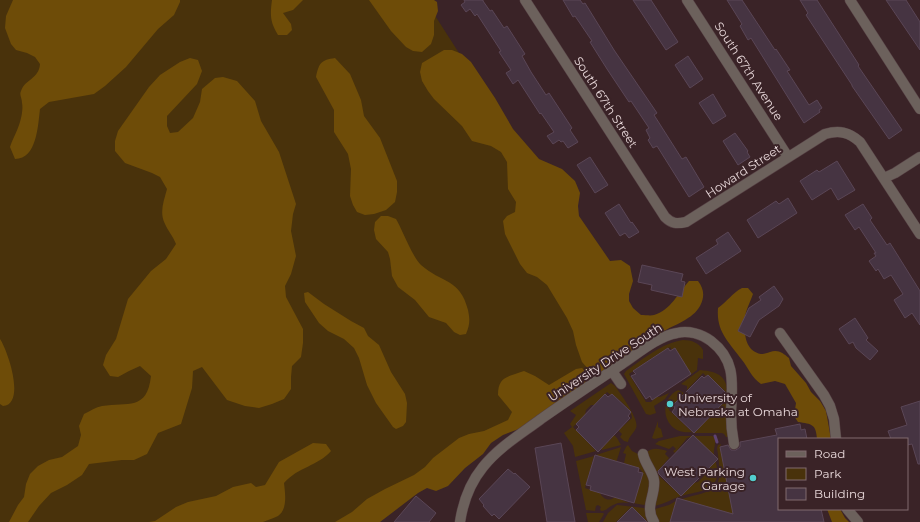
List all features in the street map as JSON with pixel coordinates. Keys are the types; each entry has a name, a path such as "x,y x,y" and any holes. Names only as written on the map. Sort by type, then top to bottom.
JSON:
{"street":[{"name":"South 67th Street","path":"525,0 665,217"},
{"name":"South 67th Avenue","path":"687,0 788,157"},
{"path":"850,0 920,108"},
{"name":"Howard Street","path":"665,217 670,222 680,224 686,222 825,134 834,131 853,136 860,142 884,178"},
{"path":"920,157 895,173 884,178 920,234"},
{"name":"University Drive South","path":"460,522 470,486 482,467 496,452 612,371 670,334 687,332 695,333 704,337 721,352 726,359 732,374 733,386 731,421 734,444"},
{"path":"780,333 824,395 830,406 834,419 836,438"},
{"path":"612,371 621,384"},
{"path":"643,454 646,465 652,473 654,479 654,489 650,510 651,518 654,522"},
{"path":"848,510 858,522"}],"green space":[{"path":"0,0 425,0 641,337 352,522 0,522"},
{"path":"683,340 695,342 703,350 703,359 698,358 697,370 689,376 687,372 689,371 675,349 672,350 670,347 629,374 646,402 651,402 656,397 669,393 665,399 654,406 656,413 650,415 646,414 624,374 653,352 668,344"},
{"path":"700,370 713,372 721,376 726,384 728,397 726,395 727,393 708,375 706,376 703,373 687,390 687,386 681,384"},
{"path":"611,383 615,386 629,407 635,419 636,428 628,442 624,441 620,437 622,434 619,431 620,429 632,418 630,411 612,394 611,395 607,392 595,405 591,405 586,410 585,415 573,427 596,451 575,457 573,446 564,433 572,427 570,424 576,415 570,411"},
{"path":"678,390 684,393 669,410 692,432 682,432 675,429 666,417 665,409 667,402 671,395"},
{"path":"727,400 729,437 726,437 722,433 692,433 698,429"},
{"path":"658,421 658,427 661,429 663,437 655,439 652,438"},
{"path":"613,434 621,445 602,450 601,448 612,438"},
{"path":"680,436 714,437 714,455 717,477 712,486 707,489 681,496 655,506 647,452 649,450 657,449 667,451 665,454 669,458 657,472 659,476 680,495 704,476 693,440 690,437 687,438 675,453 673,451 676,449 673,446 669,449 655,444 659,441"},
{"path":"721,444 720,447 735,522 706,506 678,500 702,494 715,487 719,474 717,448 718,445"},
{"path":"628,445 632,451 640,455 650,476 647,503 644,505 633,503 643,474 638,468 624,463 626,454 623,453"},
{"path":"621,447 616,463 599,456 593,456"},
{"path":"594,456 585,488 600,493 606,499 615,497 629,503 617,503 603,511 601,511 601,507 598,505 596,506 595,511 586,510 576,461"},
{"path":"676,501 670,522 657,522 655,509 669,505"},
{"path":"617,505 644,508 647,510 651,522 648,522 635,510 634,511 630,508 616,522 603,522 608,513"},
{"path":"586,513 604,514 599,522 588,522"}],"shaded area":[{"path":"13,0 180,0 180,2 174,15 158,29 126,67 105,86 94,94 49,102 40,109 37,132 32,147 22,158 15,159 10,147 21,116 22,101 20,92 23,87 35,76 40,64 35,57 16,50 11,44 5,28 6,16"},
{"path":"272,0 303,0 293,10 283,13 291,24 292,30 287,35 278,35 273,26 271,14"},
{"path":"369,0 434,0 437,2 438,11 434,21 434,35 431,44 422,52 413,51 406,47 391,31"},
{"path":"444,50 452,50 462,54 471,62 495,98 513,129 539,159 562,169 575,181 580,193 578,206 579,216 610,261 621,260 630,266 633,281 629,294 629,301 633,308 641,315 653,315 660,313 674,301 689,281 698,281 703,290 703,299 697,311 693,315 662,332 598,374 589,370 582,362 573,331 567,318 547,285 537,277 527,273 520,264 505,234 503,221 507,216 515,212 516,202 508,189 507,162 501,152 491,146 472,141 462,126 434,99 422,81 420,72 422,63"},
{"path":"190,58 198,60 202,71 197,84 167,116 167,126 170,133 178,132 193,118 200,102 202,89 215,78 223,77 237,81 255,101 261,121 279,152 296,204 291,231 296,256 291,274 285,286 286,297 303,329 303,343 301,357 292,366 291,389 284,399 272,404 259,408 245,406 227,400 202,367 193,371 192,388 181,424 158,433 147,454 134,460 89,464 82,475 51,493 39,506 28,522 9,522 24,497 26,484 30,474 38,466 49,460 62,457 78,446 81,435 79,426 84,414 102,406 135,403 141,400 149,387 151,376 140,366 118,377 110,376 103,365 106,355 116,339 128,299 151,271 166,259 176,244 163,220 163,206 167,189 160,177 125,163 115,151 115,141 118,131 149,87 160,75 180,62"},
{"path":"335,58 350,74 361,100 364,116 380,138 397,181 395,202 386,210 374,214 365,215 357,212 353,205 350,196 351,169 348,154 334,132 334,110 316,77 321,63"},
{"path":"381,216 388,216 396,219 411,250 421,265 428,271 455,286 460,292 465,300 469,317 469,325 466,334 460,335 454,332 446,323 429,317 415,300 398,287 392,276 388,252 376,239 374,230 375,222"},
{"path":"742,288 748,288 753,294 745,315 745,334 748,345 755,352 761,354 778,351 789,358 791,366 820,401 826,411 831,438 817,438 816,430 810,424 798,422 794,416 796,403 785,384 775,381 761,384 758,382 724,336 719,324 718,308 735,292"},
{"path":"308,292 324,304 364,328 368,336 379,345 391,372 405,394 407,403 406,422 403,426 396,429 393,427 376,403 367,385 359,358 354,348 344,339 328,331 319,323 305,302 304,293"},
{"path":"0,339 11,365 14,387 13,396 10,403 3,406 0,404"},
{"path":"582,368 588,374 589,378 582,386 524,427 503,435 491,443 483,454 465,468 448,486 436,491 427,488 418,493 380,522 335,522 352,512 367,499 414,475 459,438 484,431 508,420 512,412 498,395 500,384 505,378 524,371 549,385 576,369"},
{"path":"313,443 326,444 331,451 320,460 295,473 284,483 285,505 278,516 263,522 149,522 155,521 176,507 188,502 216,496 233,487 251,483 256,487 265,485 279,462"},
{"path":"827,510 841,510 849,522 832,522"}],"building":[{"path":"464,0 483,0 504,28 507,26 525,54 522,56 531,72 546,95 549,93 572,128 570,130 578,142 568,148 563,141 561,142 559,140 553,144 547,136 554,132 541,113 540,114 518,80 513,84 506,73 511,70 499,52 501,51 477,14 475,16 470,9 466,12 461,5 465,2"},
{"path":"563,0 580,0 583,4 585,3 614,50 657,113 654,115 682,159 686,157 704,187 689,197 657,146 653,148 648,140 650,138 646,130 649,128 631,101 629,102 590,42 592,41 575,16 573,17"},
{"path":"633,0 651,0 678,42 666,50"},
{"path":"727,0 742,0 790,70 787,71 809,105 817,100 822,108 819,110 820,112 804,123 751,38 748,40 740,26 742,24"},
{"path":"800,0 817,0 859,65 858,66 902,130 889,139 852,86 806,15 808,13"},
{"path":"886,0 906,0 920,22 920,50"},
{"path":"688,56 703,79 690,88 675,65"},
{"path":"713,94 726,116 713,124 699,103"},
{"path":"735,133 748,151 747,152 750,157 738,165 723,141"},
{"path":"590,157 608,185 595,193 577,165"},
{"path":"837,161 855,190 838,200 831,188 812,200 800,181 817,170 819,172"},
{"path":"788,198 797,213 758,238 747,220 776,201 779,204"},
{"path":"619,204 631,223 632,222 639,232 629,238 625,233 620,236 605,213"},
{"path":"863,204 872,218 870,220 887,245 890,243 920,291 920,325 912,313 905,318 894,300 903,294 891,275 884,279 878,269 876,271 869,261 876,256 874,253 876,253 859,227 855,230 845,215"},
{"path":"728,232 741,251 706,274 696,258 718,244 716,240"},
{"path":"642,265 683,274 681,281 685,282 682,297 651,290 652,285 638,282"},
{"path":"774,286 783,299 779,306 759,320 750,337 738,331 749,308 761,300 759,297"},
{"path":"855,318 868,338 866,340 878,351 870,360 856,348 853,342 849,344 839,329"},
{"path":"668,348 670,351 675,348 691,374 652,400 650,396 646,399 631,376 636,374 633,371"},
{"path":"708,375 725,392 725,401 694,433 672,412 675,408 673,405 702,376 704,378"},
{"path":"605,394 608,397 612,394 631,412 628,416 630,418 598,452 576,430 579,427 576,424"},
{"path":"920,401 920,464 918,464 912,444 908,445 908,438 891,438 888,431 907,425 901,407"},
{"name":"West Parking Garage","path":"800,424 801,430 805,429 807,438 778,438 778,510 821,510 824,522 670,522 677,498 733,514 720,447 728,445 731,450 736,450 740,447 740,442 777,435 775,429"},
{"path":"693,435 718,459 681,496 659,474 658,471"},
{"path":"561,443 575,522 547,522 535,448"},
{"path":"595,455 639,468 638,472 643,473 634,503 590,490 591,486 586,485"},
{"path":"508,469 514,474 515,473 530,487 499,519 494,514 492,516 479,499"},
{"path":"416,496 436,513 429,522 394,522"},
{"path":"632,507 647,522 617,522"}],"waterway":[{"path":"715,436 717,442"}],"place":[{"name":"University of Nebraska at Omaha","path":"670,404"},
{"name":"West Parking Garage","path":"753,478"}]}
